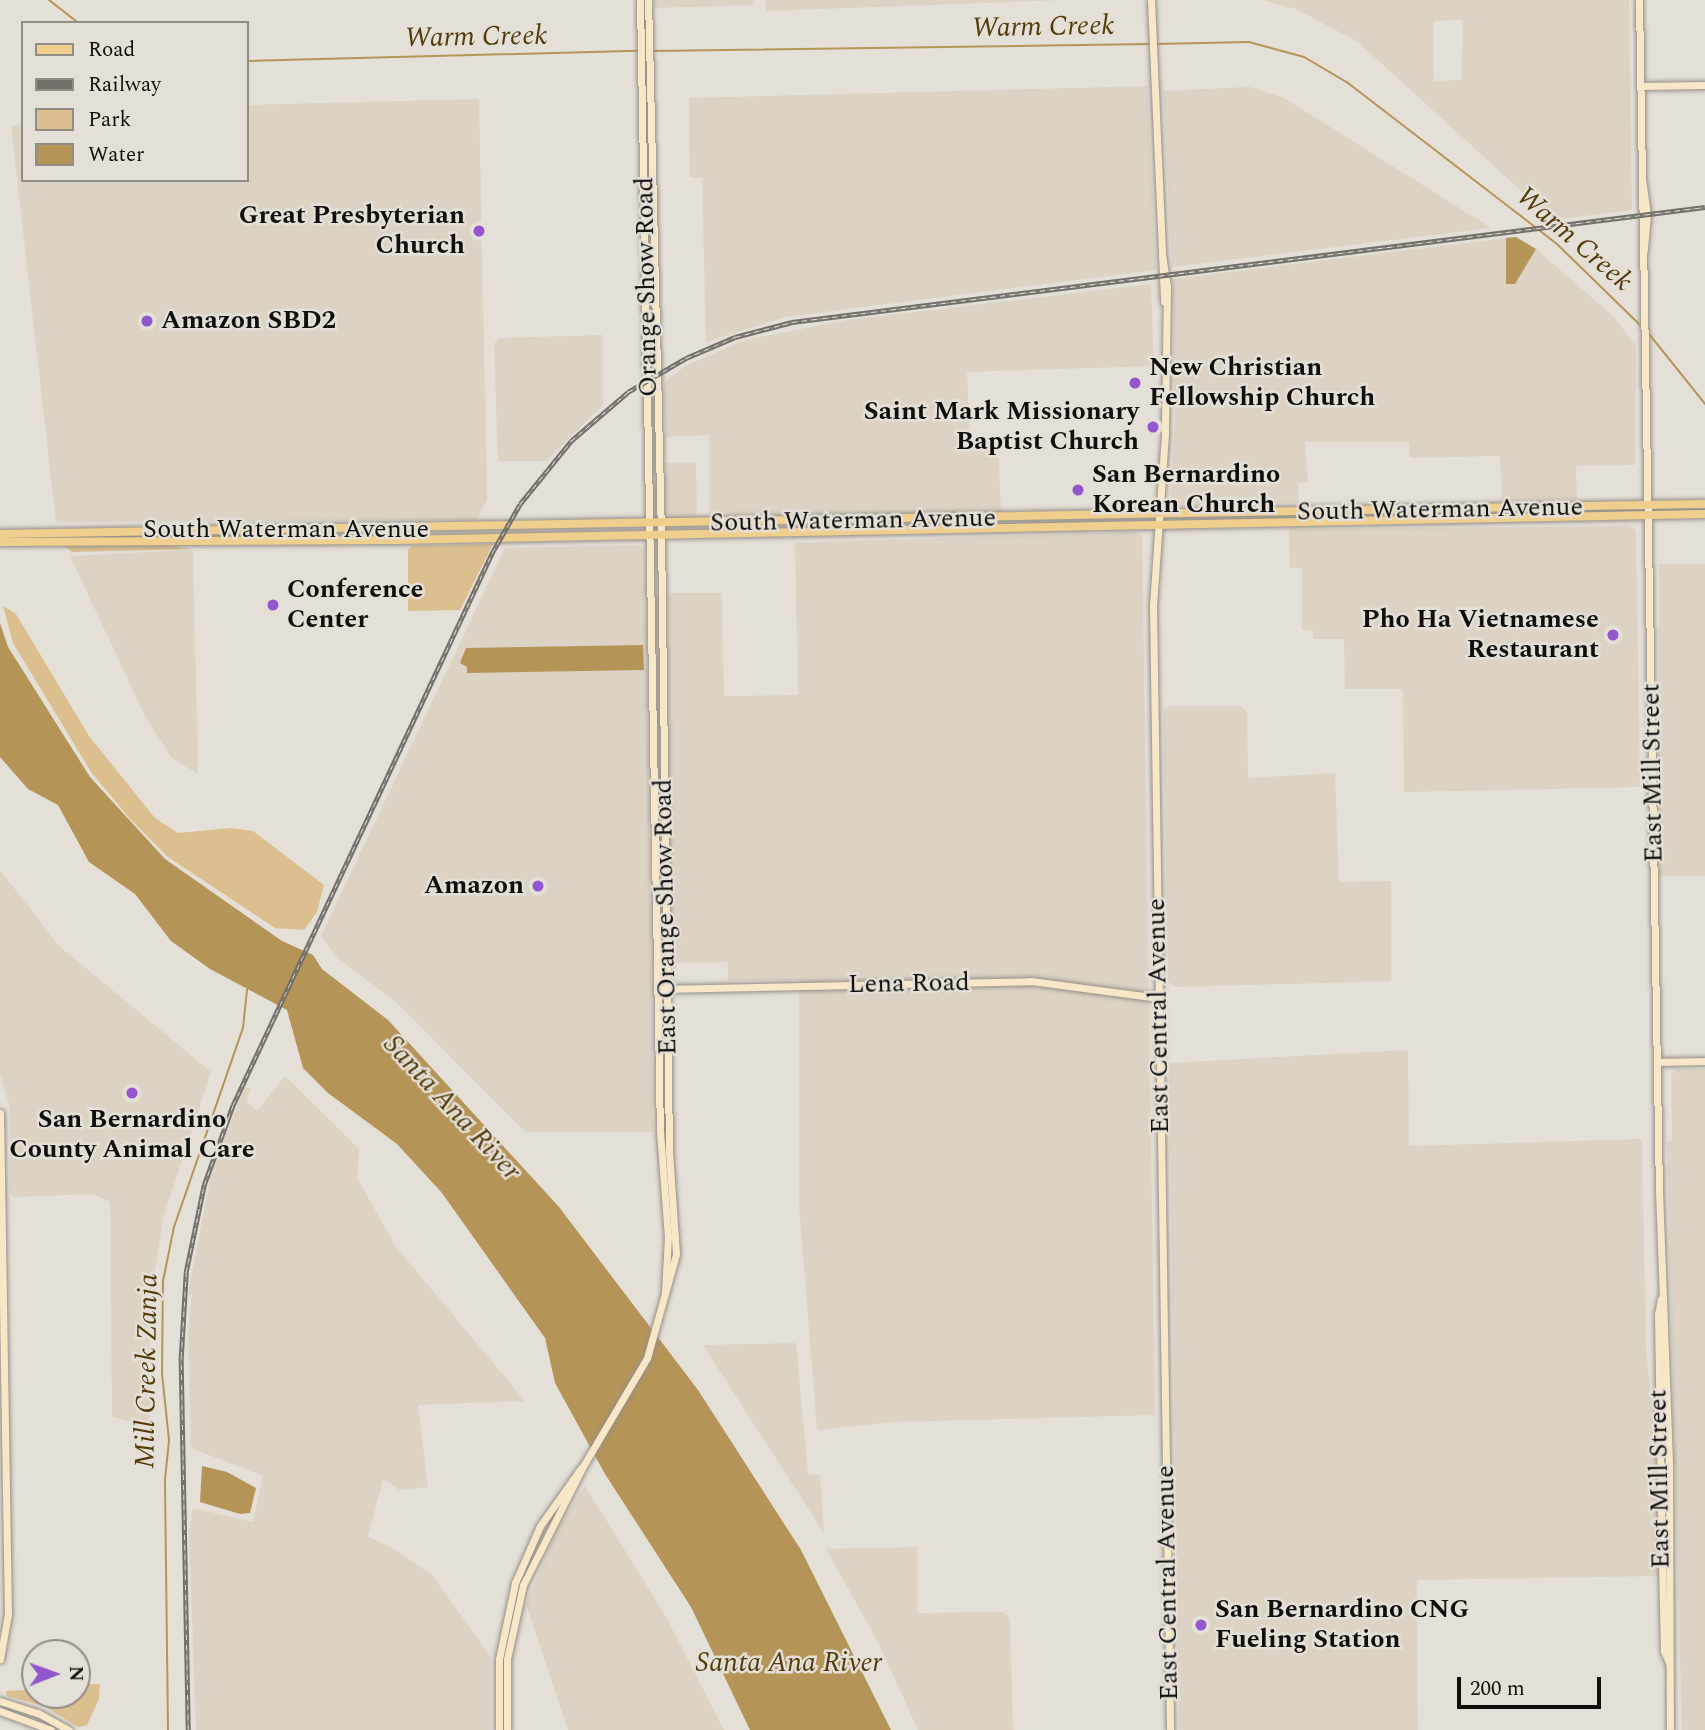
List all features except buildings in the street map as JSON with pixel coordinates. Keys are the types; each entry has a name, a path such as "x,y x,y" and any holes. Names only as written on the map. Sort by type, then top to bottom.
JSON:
{"main road":[{"name":"East Central Avenue","path":"1151,0 1162,255 1166,274 1165,434 1156,525 1159,998 1170,1730"},
{"name":"East Mill Street","path":"1639,0 1642,179 1647,214 1644,251 1645,319 1657,1062 1670,1524 1670,1730"},
{"name":"Orange Show Road","path":"644,3 656,524"},
{"path":"1641,86 1705,85"},
{"name":"South Waterman Avenue","path":"0,534 40,537 657,534 1254,523 1649,511 1705,504"},
{"name":"South Waterman Avenue","path":"0,542 40,537 1294,512 1649,511 1704,514"},
{"path":"1254,523 1292,517 1294,512"},
{"name":"East Orange Show Road","path":"540,1536 572,1475 582,1468 640,1373 664,1308 676,1254 668,1189 663,1058 656,524"},
{"name":"Lena Road","path":"662,989 1031,981 1159,998"},
{"path":"1657,1062 1705,1061"},
{"path":"0,1113 8,1614 0,1659"},
{"path":"499,1730 498,1673 504,1622 540,1536"},
{"path":"507,1730 506,1674 513,1624 540,1536"},
{"path":"0,1701 38,1713 69,1730"},
{"path":"0,1711 51,1730"}],"shaded area":[{"path":"654,0 753,0 754,5 654,8"},
{"path":"765,0 1065,0 766,11"},
{"path":"1263,0 1629,0 1632,210 1553,220 1358,42 1296,9","holes":["1463,20 1461,80 1434,81 1433,21"]},
{"path":"1147,86 1156,270 785,317 706,342 702,178 690,177 689,98"},
{"path":"1250,87 1284,98 1491,228 1172,267 1163,91"},
{"path":"479,99 487,500 476,520 56,522 11,126 21,124 21,182 248,182 248,105"},
{"path":"1506,238 1506,284 1515,284 1536,249 1614,317 1636,346 1635,465 1576,466 1577,499 1502,501 1500,456 1410,458 1409,442 1305,442 1308,482 1298,483 1299,503 1176,506 1170,500 1175,424 1173,279"},
{"path":"1151,284 1154,366 967,372 970,438 998,438 1001,514 709,519 709,435 665,437 664,383 685,366 745,340 847,320"},
{"path":"603,335 603,405 546,461 498,461 494,344 499,338"},
{"path":"696,462 697,515 672,518 666,513 665,463"},
{"path":"1630,526 1636,531 1640,787 1404,792 1403,689 1345,689 1344,639 1313,639 1313,630 1302,630 1302,568 1290,568 1289,529"},
{"path":"1136,532 1142,536 1155,1415 893,1422 817,1430 799,1204 799,980 728,981 728,962 669,963 668,593 722,593 724,696 798,695 795,543"},
{"path":"639,545 645,550 653,1132 525,1132 398,1004 338,958 321,936 505,548"},
{"path":"193,550 198,774 172,758 146,718 70,556"},
{"path":"1659,564 1705,564 1705,876 1659,876"},
{"path":"1169,706 1241,706 1247,712 1248,778 1335,773 1339,882 1391,881 1391,981 1177,987 1168,982 1163,712"},
{"path":"0,870 58,945 211,1072 164,1215 150,1301 150,1426 112,1417 110,1202 94,1194 15,1197 10,1194 10,1108 0,1073"},
{"path":"1408,1050 1409,1146 1640,1139 1642,1143 1646,1349 1652,1409 1656,1410 1659,1576 1417,1580 1418,1730 1179,1730 1169,1063"},
{"path":"1677,1069 1705,1069 1705,1730 1682,1730 1667,1142 1672,1140 1671,1075"},
{"path":"285,1076 359,1149 357,1178 396,1247 525,1401 418,1405 428,1487 400,1490 383,1479 368,1537 391,1547 432,1575 491,1657 491,1730 196,1730 189,1532 193,1508 253,1522 263,1476 191,1448 188,1333 192,1296 188,1294 212,1169 245,1087 251,1089 246,1102 257,1111"},
{"path":"796,1343 808,1474 820,1475 824,1533 703,1345"},
{"path":"585,1486 665,1615 724,1730 568,1730 526,1604 557,1529"},
{"path":"917,1547 917,1613 1003,1612 1010,1618 1013,1730 918,1730 878,1642 826,1549"}],"green space":[{"path":"493,544 460,610 408,611 408,550 412,546"},
{"path":"165,545 192,549 72,552 65,546"},
{"path":"3,606 16,614 89,736 155,818 178,833 231,828 253,831 324,885 317,912 304,930 275,928 168,857 131,820 91,772 13,643"},
{"path":"91,1684 100,1684 99,1699 87,1725 78,1727 49,1709 91,1709"},
{"path":"21,1690 21,1700 7,1696 6,1691"}],"water":[{"path":"1516,237 1536,249 1515,284 1506,284 1506,238"},
{"name":"Santa Ana River","path":"0,623 8,647 90,777 165,859 282,941 313,955 322,969 388,1020 559,1207 698,1390 801,1550 891,1730 750,1730 691,1607 605,1474 555,1383 545,1338 442,1193 397,1144 328,1093 303,1068 287,1010 210,969 171,941 135,894 89,862 58,805 28,789 0,757"},
{"path":"643,645 644,670 467,673 467,667 460,663 466,648"},
{"path":"202,1466 227,1472 256,1488 250,1513 240,1514 200,1502"}],"waterway":[{"name":"Warm Creek","path":"49,0 75,21"},
{"name":"Warm Creek","path":"1155,44 1249,42 1304,57 1348,83 1558,245 1640,325"},
{"name":"Warm Creek","path":"651,51 1149,44"},
{"name":"Warm Creek","path":"248,61 638,51"},
{"name":"Warm Creek","path":"1649,334 1705,404"},
{"name":"Mill Creek Zanja","path":"168,1730 165,1479 169,1440 162,1373 163,1281 174,1227 243,1028 247,989"}],"railway":[{"path":"188,1730 181,1357 186,1272 204,1185 233,1105 492,553 520,504 571,441 628,392 686,358 735,337 792,322 1705,207"}],"place":[{"name":"Great Presbyterian Church","path":"479,231"},
{"name":"Amazon SBD2","path":"147,321"},
{"name":"New Christian Fellowship Church","path":"1135,383"},
{"name":"Saint Mark Missionary Baptist Church","path":"1153,427"},
{"name":"San Bernardino Korean Church","path":"1078,490"},
{"name":"Conference Center","path":"273,605"},
{"name":"Pho Ha Vietnamese Restaurant","path":"1613,635"},
{"name":"Amazon","path":"538,886"},
{"name":"San Bernardino County Animal Care","path":"132,1093"},
{"name":"San Bernardino CNG Fueling Station","path":"1201,1625"}]}
